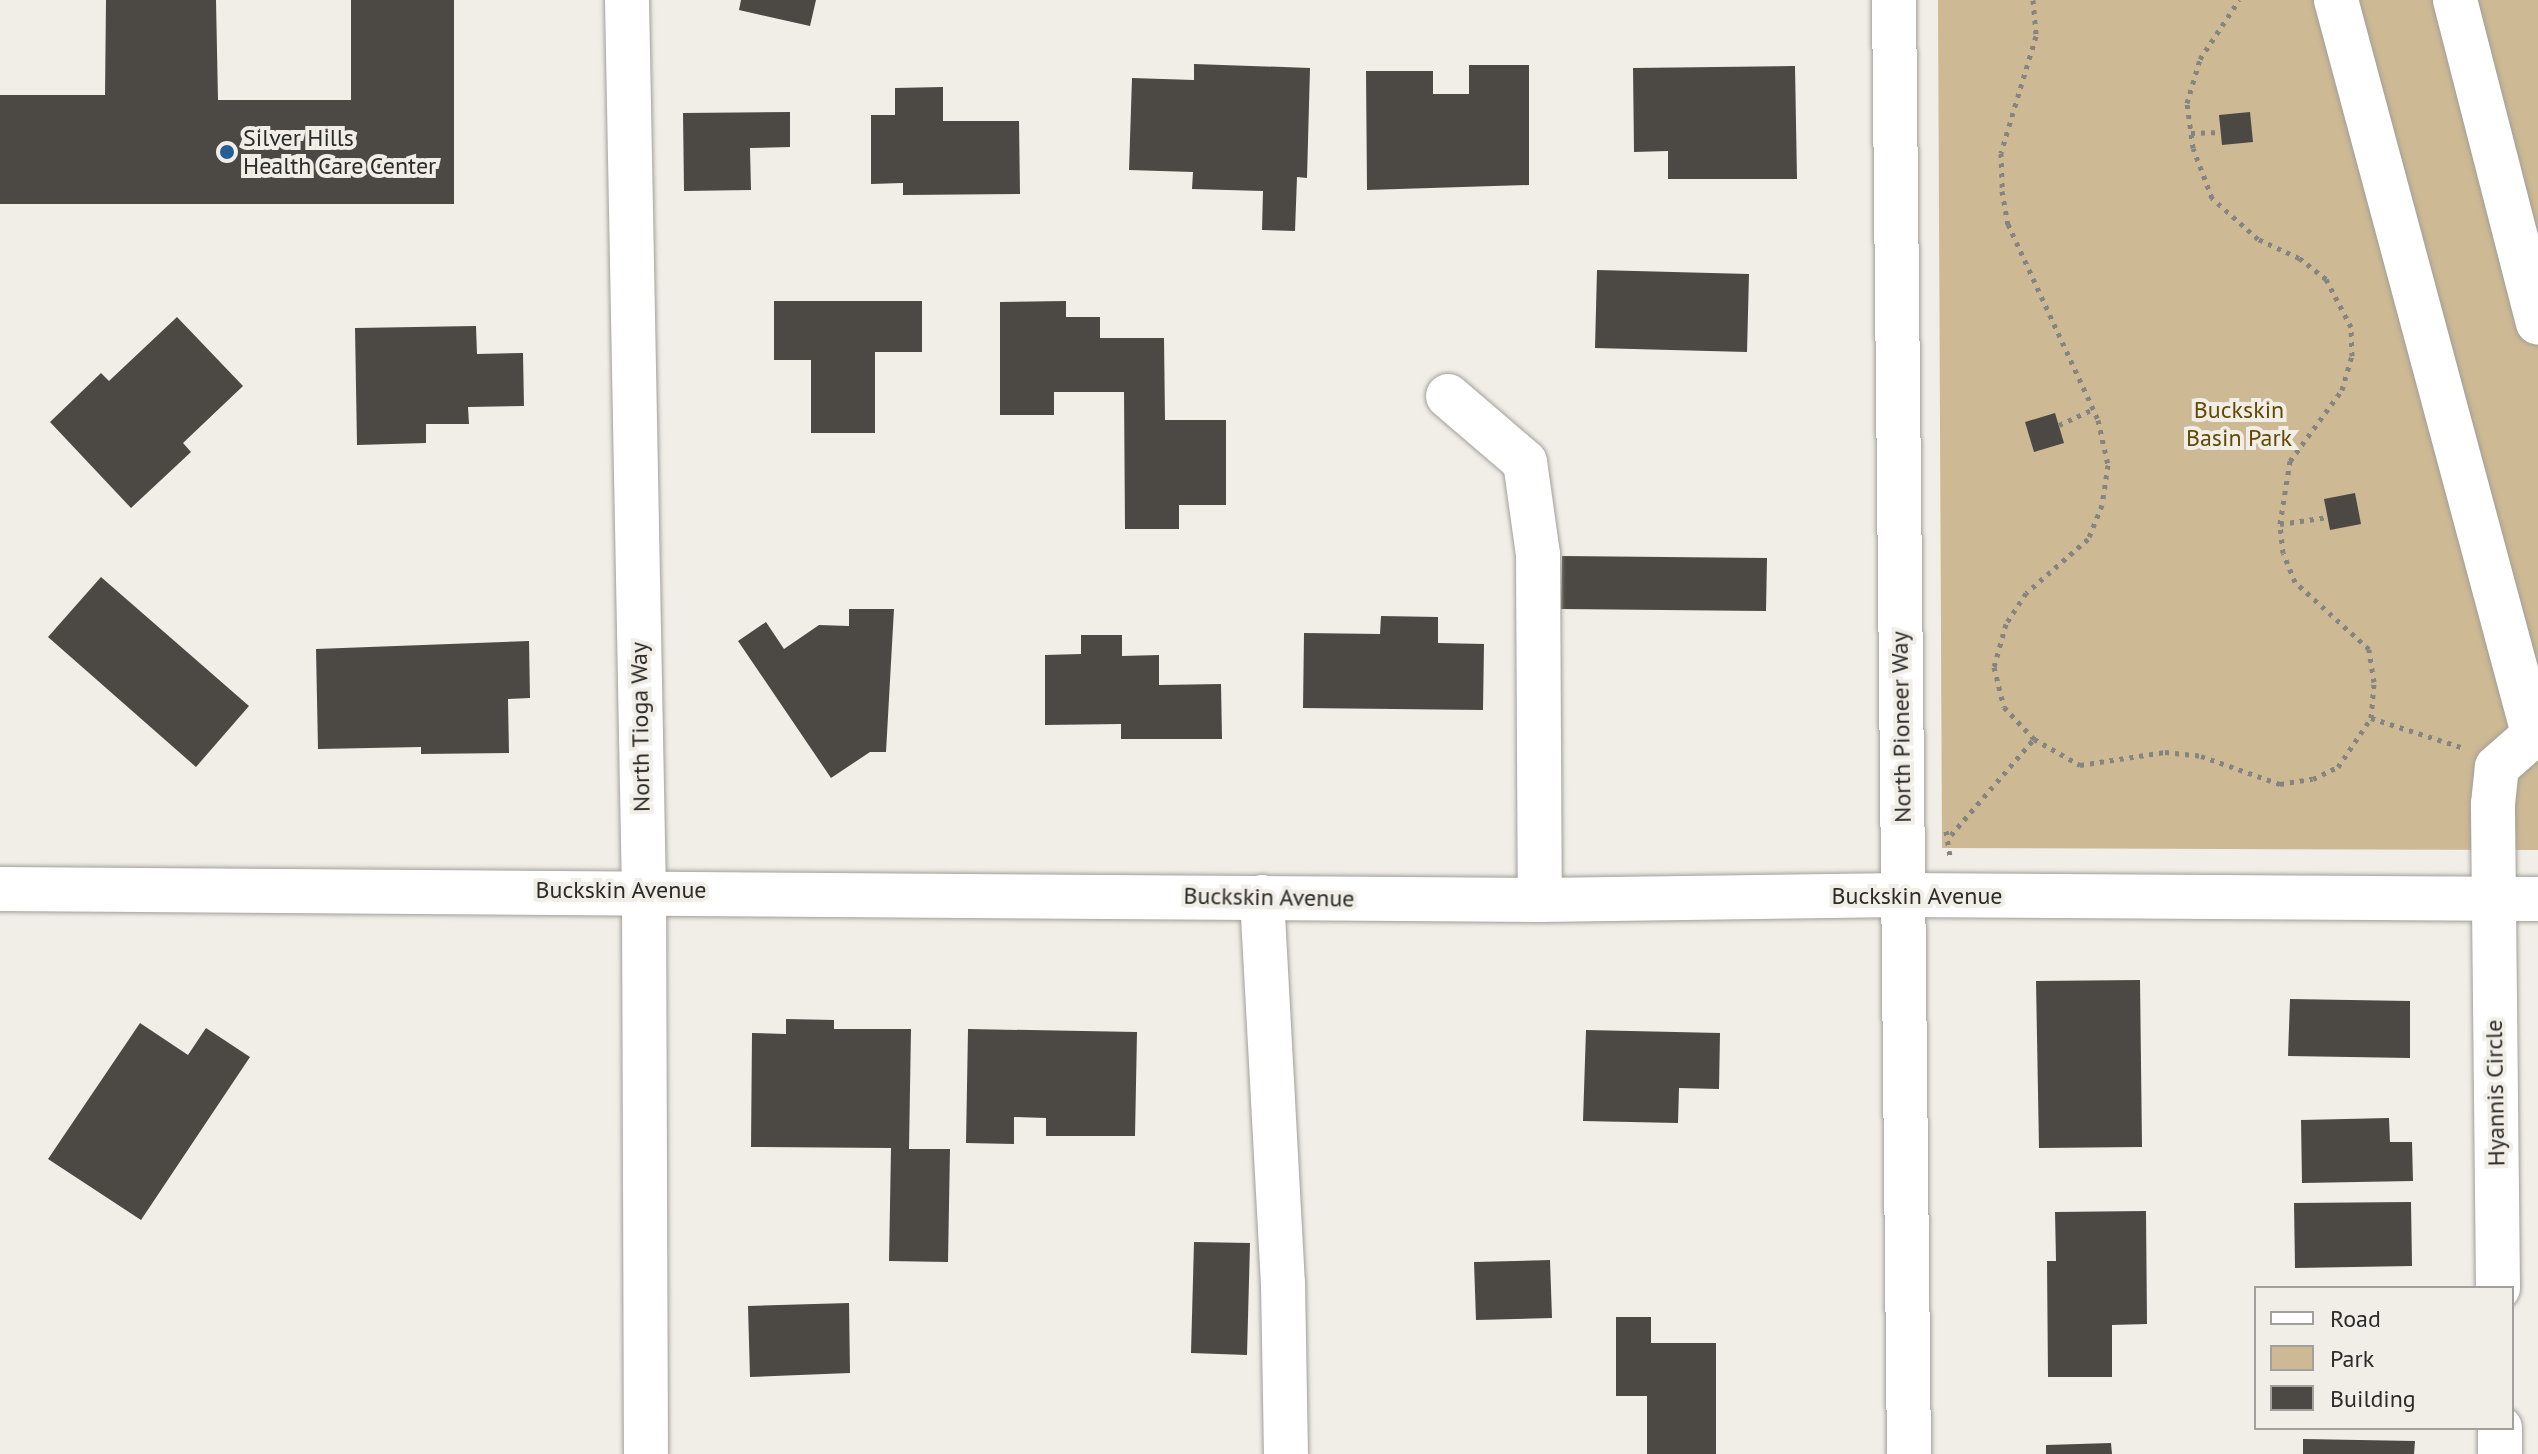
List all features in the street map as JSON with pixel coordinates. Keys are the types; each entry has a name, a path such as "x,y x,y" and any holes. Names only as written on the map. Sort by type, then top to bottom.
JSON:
{"street":[{"name":"North Tioga Way","path":"627,0 644,890 646,1454"},
{"name":"North Pioneer Way","path":"1894,0 1909,1454"},
{"path":"2336,0 2536,732 2497,767"},
{"path":"2455,0 2538,323"},
{"path":"1448,396 1525,462 1538,554 1540,900"},
{"name":"Hyannis Circle","path":"2497,767 2492,899 2498,1286"},
{"name":"Buckskin Avenue","path":"0,889 644,890 1540,900 1902,895 2538,899"},
{"path":"1262,897 1283,1283 1286,1454"},
{"path":"2500,1430 2500,1454"}],"path":[{"path":"2033,0 2036,36 2001,153 2002,191 2008,224 2094,409 2108,465 2102,505 2088,539 2026,593 2006,624 1994,667 2004,707 2034,739 2080,765 2165,752 2201,756 2280,784 2313,779 2338,767 2371,718 2369,649 2295,582 2283,553 2280,524 2290,461 2342,390 2352,356 2351,327 2326,279 2299,258 2258,239 2212,198 2191,133 2187,103 2200,59 2239,0"},
{"path":"2191,133 2221,132"},
{"path":"2059,425 2094,409"},
{"path":"2280,524 2328,517"},
{"path":"2371,718 2456,744 2497,767"},
{"path":"1950,835 2034,739"}],"green space":[{"name":"Buckskin Basin Park","path":"1938,0 2538,0 2538,850 1942,848"}],"building":[{"name":"Silver Hills Health Care Center","path":"106,0 216,0 218,100 351,100 351,0 454,0 454,204 0,204 0,95 105,95"},
{"path":"741,0 816,0 810,26 739,10"},
{"path":"1194,64 1310,68 1307,178 1297,177 1295,231 1262,230 1263,191 1192,189 1193,172 1129,170 1132,78 1194,80"},
{"path":"1469,65 1529,65 1529,185 1367,190 1366,71 1433,71 1433,94 1469,94"},
{"path":"1795,66 1797,179 1668,179 1668,151 1634,152 1633,68"},
{"path":"943,87 943,121 1019,121 1020,194 903,195 903,183 871,184 871,115 895,115 895,88"},
{"path":"790,112 790,147 750,148 751,190 684,191 683,113"},
{"path":"2250,112 2253,142 2222,145 2219,115"},
{"path":"1597,270 1749,274 1747,352 1595,348"},
{"path":"774,301 922,301 922,352 875,352 875,433 811,433 811,360 774,360"},
{"path":"1066,301 1066,317 1100,317 1100,338 1164,338 1165,420 1226,420 1226,505 1179,505 1179,529 1125,529 1124,392 1054,392 1054,415 1000,415 1000,302"},
{"path":"177,317 243,386 183,443 191,452 131,508 50,422 101,373 109,381"},
{"path":"476,326 477,354 523,353 524,406 468,407 469,424 426,424 426,443 357,445 355,328"},
{"path":"2055,413 2064,443 2034,452 2025,422"},
{"path":"2355,493 2361,524 2330,530 2324,499"},
{"path":"1562,556 1767,558 1766,611 1561,609"},
{"path":"101,577 249,706 196,767 48,637"},
{"path":"849,609 894,609 886,752 870,752 831,778 738,641 766,622 784,649 819,625 849,626"},
{"path":"1381,616 1438,617 1438,643 1484,644 1483,710 1303,708 1304,633 1380,634"},
{"path":"1081,635 1122,635 1122,656 1159,655 1159,685 1221,684 1222,739 1121,739 1121,724 1045,725 1045,655 1081,654"},
{"path":"529,641 530,698 508,699 509,753 421,754 421,747 318,749 316,649"},
{"path":"2140,980 2142,1147 2039,1148 2036,981"},
{"path":"2290,999 2410,1001 2410,1058 2288,1056"},
{"path":"786,1019 834,1020 834,1029 911,1029 909,1149 950,1149 948,1262 889,1261 891,1148 751,1147 752,1033 786,1034"},
{"path":"140,1023 188,1055 206,1028 250,1057 141,1220 48,1159"},
{"path":"968,1029 1137,1032 1135,1136 1046,1136 1046,1118 1014,1117 1014,1144 966,1143"},
{"path":"1586,1030 1720,1033 1719,1089 1679,1088 1678,1123 1583,1121"},
{"path":"2389,1118 2390,1142 2412,1142 2413,1181 2302,1183 2301,1120"},
{"path":"2411,1202 2412,1266 2295,1268 2294,1203"},
{"path":"2146,1211 2147,1324 2112,1325 2112,1377 2048,1377 2047,1261 2056,1261 2055,1212"},
{"path":"1194,1242 1250,1243 1247,1355 1191,1353"},
{"path":"1550,1260 1552,1318 1476,1320 1474,1262"},
{"path":"849,1303 850,1373 750,1377 748,1306"},
{"path":"1616,1317 1651,1317 1651,1343 1716,1343 1716,1454 1647,1454 1647,1396 1616,1396"},
{"path":"2303,1439 2415,1441 2414,1454 2303,1454"},
{"path":"2111,1443 2112,1454 2046,1454 2046,1445"}],"place":[{"name":"Silver Hills Health Care Center","path":"227,152"}]}
